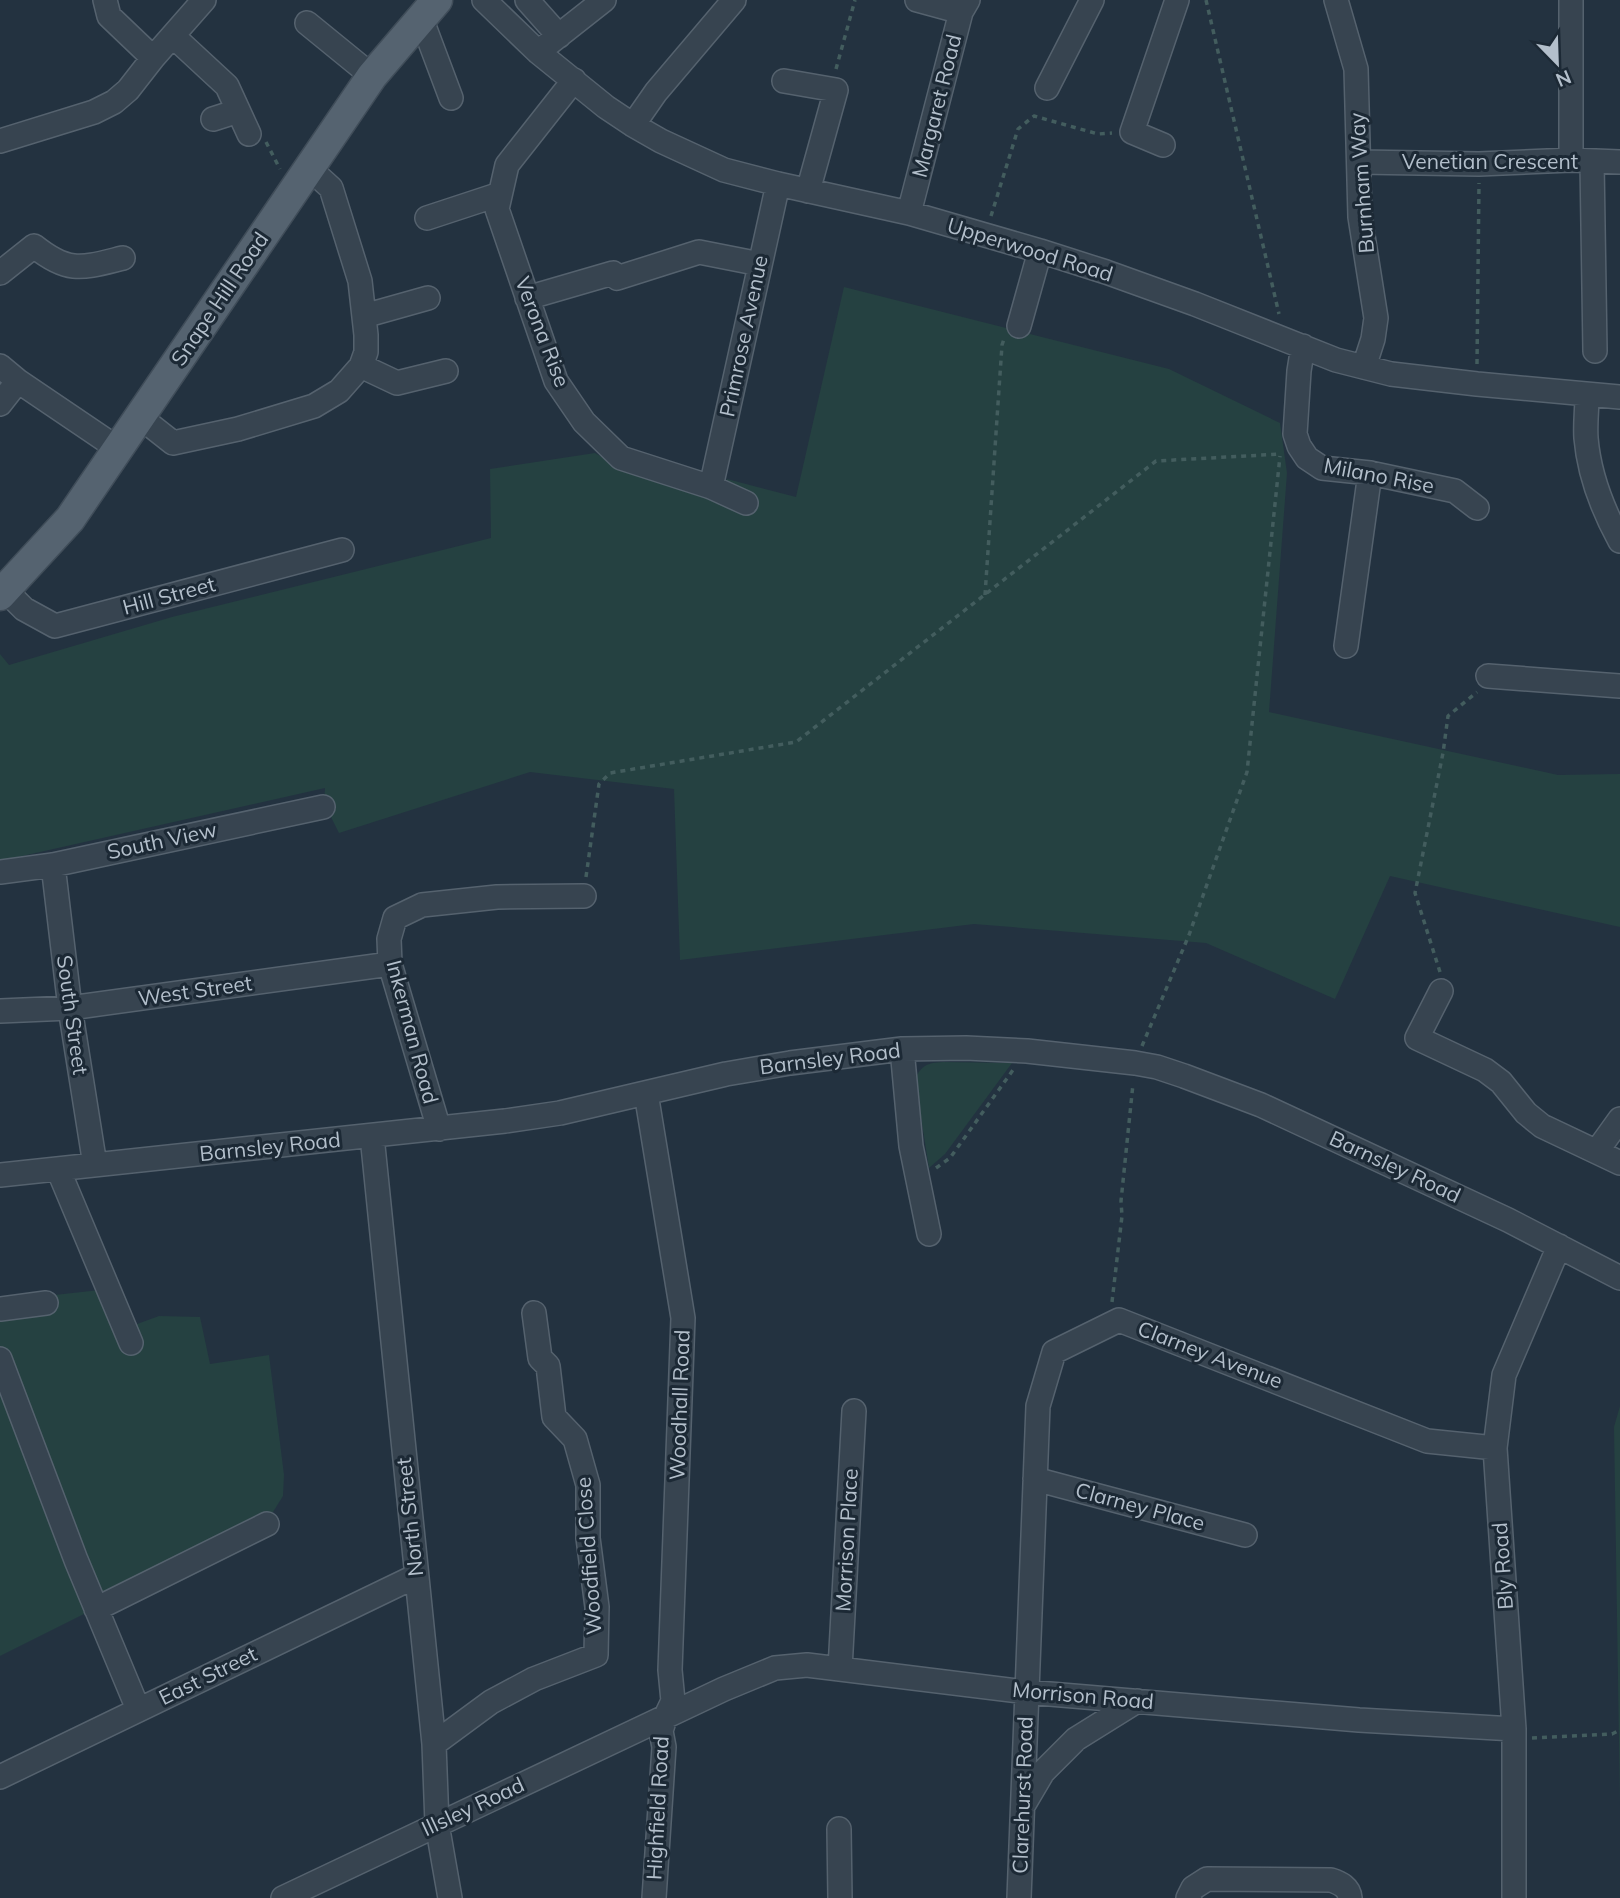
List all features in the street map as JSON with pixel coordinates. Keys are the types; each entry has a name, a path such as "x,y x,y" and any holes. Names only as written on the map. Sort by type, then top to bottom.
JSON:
{"main road":[{"name":"Snape Hill Road","path":"3,593 70,519 372,76 429,9"}],"street":[{"path":"105,0 109,16 153,58"},
{"path":"0,141 94,112 114,102 128,90 204,0"},
{"name":"Upperwood Road","path":"484,0 538,52 606,107 662,141 724,170 909,213 1040,251 1182,300 1336,360 1391,374 1620,397"},
{"path":"527,0 558,36"},
{"path":"538,52 604,0"},
{"path":"633,125 656,92 734,0"},
{"path":"917,0 964,6"},
{"path":"1047,88 1093,0"},
{"path":"1163,145 1132,132 1177,0"},
{"name":"Burnham Way","path":"1336,0 1356,69 1360,217 1376,318 1364,367"},
{"path":"1571,0 1595,351"},
{"name":"Margaret Road","path":"909,213 964,6"},
{"path":"429,9 451,98"},
{"path":"307,23 372,76"},
{"path":"173,36 227,86 249,134"},
{"name":"Verona Rise","path":"573,80 507,166 497,209 556,381 584,422 621,458 711,487 746,503"},
{"path":"784,81 836,90 808,191"},
{"path":"213,120 239,111"},
{"name":"Venetian Crescent","path":"1360,162 1620,162"},
{"path":"140,418 173,443 238,429 314,405 340,391 361,366 366,352 360,281 331,188 309,168"},
{"name":"Primrose Avenue","path":"711,487 778,184"},
{"path":"427,218 500,194"},
{"path":"0,273 34,246 56,262 70,267 86,267 123,258"},
{"path":"1019,326 1040,251"},
{"path":"527,298 612,273 617,278 699,252 760,264"},
{"path":"364,316 428,298"},
{"name":"Milano Rise","path":"1294,343 1295,434 1307,458 1322,468 1370,473 1455,491 1477,508"},
{"path":"0,366 117,448"},
{"path":"361,366 397,383 446,371"},
{"path":"0,404 18,381"},
{"path":"1587,394 1586,439 1591,465 1603,507 1620,541"},
{"path":"1346,646 1370,473"},
{"name":"Hill Street","path":"3,593 24,609 55,626 342,550"},
{"path":"1488,676 1620,686"},
{"name":"South View","path":"0,872 53,865 323,807"},
{"name":"South Street","path":"53,865 70,1008 95,1165"},
{"name":"Inkerman Road","path":"439,1129 390,964 389,939 395,918 422,905 497,897 583,896"},
{"name":"West Street","path":"0,1011 70,1008 390,964"},
{"path":"1441,991 1417,1038 1485,1070 1501,1082 1526,1113 1542,1126 1620,1163"},
{"path":"902,1049 911,1146 929,1234"},
{"name":"Barnsley Road","path":"0,1175 439,1129 560,1113 726,1074 902,1049 1027,1051 1135,1062 1157,1067 1261,1105 1485,1209 1620,1278"},
{"name":"Woodhall Road","path":"646,1093 683,1318 670,1670 673,1701 664,1718"},
{"path":"1597,1152 1620,1119"},
{"name":"North Street","path":"372,1136 434,1744 437,1824 450,1898"},
{"path":"58,1169 131,1343"},
{"name":"Bly Road","path":"1514,1898 1514,1734 1495,1448 1504,1375 1559,1246"},
{"path":"0,1309 46,1303"},
{"name":"Woodfield Close","path":"434,1744 491,1702 534,1679 596,1654 597,1607 588,1538 587,1485 575,1439 554,1417 548,1366 540,1358 534,1313"},
{"name":"Clarney Avenue","path":"1026,1692 1038,1406 1054,1352 1119,1320 1427,1441 1495,1448"},
{"path":"0,1359 71,1547 138,1709"},
{"name":"Morrison Place","path":"840,1669 854,1411"},
{"name":"Clarney Place","path":"1035,1479 1245,1535"},
{"path":"96,1609 267,1524"},
{"name":"East Street","path":"0,1777 416,1576"},
{"name":"Morrison Road","path":"664,1718 775,1668 807,1665 1026,1692 1514,1734"},
{"name":"Clarehurst Road","path":"1019,1898 1026,1692"},
{"path":"1022,1807 1043,1772 1076,1739 1137,1701"},
{"name":"Illsley Road","path":"283,1898 664,1718"},
{"name":"Highfield Road","path":"654,1898 664,1747 661,1731 664,1718"},
{"path":"839,1829 840,1898"},
{"path":"1188,1898 1193,1888 1207,1878 1331,1880 1342,1884 1350,1898"}],"path":[{"path":"831,89 855,0"},
{"path":"1206,0 1294,343"},
{"path":"985,235 1018,129 1034,116 1098,134 1132,132"},
{"path":"1477,384 1479,164"},
{"path":"985,594 1002,345 1009,327 1019,326"},
{"path":"1109,1324 1122,1216 1121,1201 1135,1062 1189,935 1247,772 1283,432 1295,416"},
{"path":"583,896 598,784 610,773 796,742 1156,461 1281,454"},
{"path":"1441,991 1442,977 1415,893 1448,716 1475,696 1488,676"},
{"path":"919,1183 950,1158 1027,1051"},
{"path":"1514,1734 1612,1734 1620,1730"}],"green space":[{"path":"844,287 1169,369 1280,423 1287,473 1269,712 1558,775 1620,774 1620,927 1390,876 1335,999 1206,943 974,924 680,960 674,789 530,772 339,833 324,803 325,788 0,861 0,654 9,665 172,617 491,538 490,469 595,453 625,470 722,492 727,479 796,497"},
{"path":"943,1062 1012,1063 945,1154 929,1168 915,1079 926,1066"},
{"path":"109,1289 129,1327 159,1316 200,1317 210,1364 269,1355 284,1475 283,1496 273,1512 116,1589 102,1605 0,1656 0,1301"},
{"path":"1620,1406 1620,1805 1614,1427"}]}
